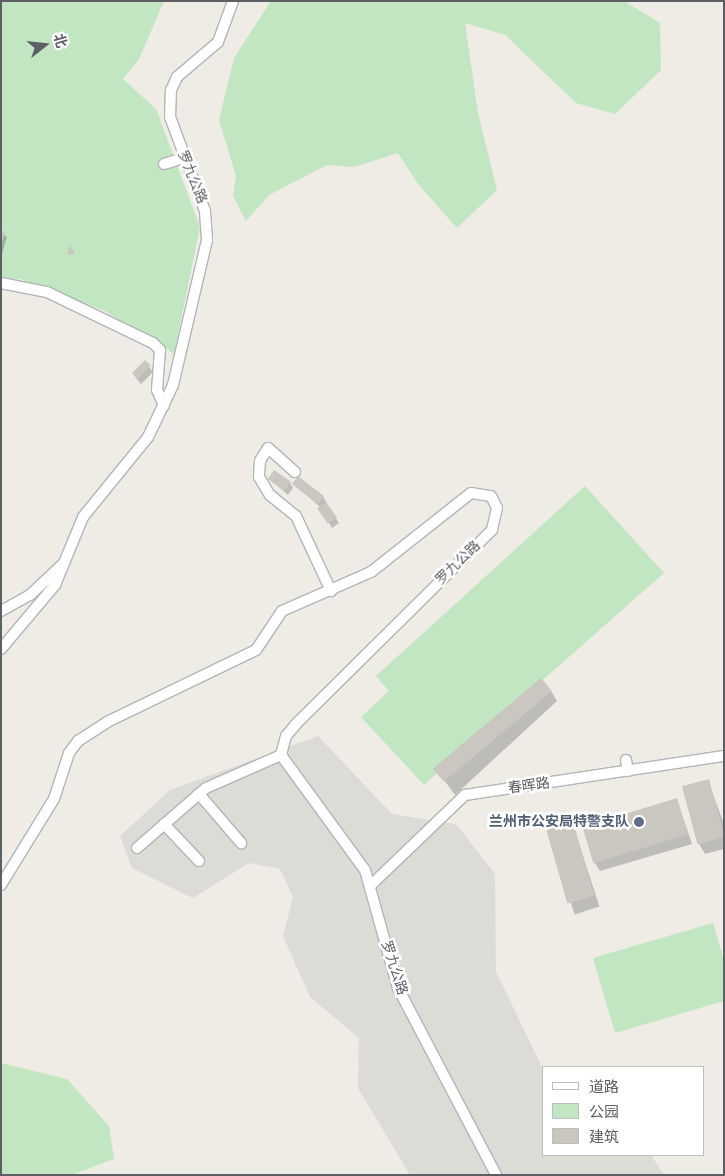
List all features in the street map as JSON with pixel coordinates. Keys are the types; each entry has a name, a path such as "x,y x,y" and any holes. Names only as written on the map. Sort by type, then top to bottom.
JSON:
{"street":[{"name":"罗九公路","path":"1,649 43,604 64,563 83,517 148,437 164,406 193,311 208,240 205,211 170,117 170,90 177,77 218,42 233,1"},
{"path":"164,164 184,158"},
{"path":"1,283 47,292 153,343 160,350 157,390 164,406"},
{"path":"295,472 268,448 260,461 259,477 270,495 296,516 331,591"},
{"name":"罗九公路","path":"1,885 54,799 69,753 78,741 107,722 256,650 282,611 371,572 471,493 491,496 497,508 492,530 297,723 286,736 280,755 354,852 370,886 398,988 496,1175"},
{"path":"1,611 30,595 64,563"},
{"path":"137,848 199,794 237,771 265,764 280,755"},
{"name":"春晖路","path":"370,886 466,795 627,766 724,756"},
{"path":"199,794 241,843"},
{"path":"164,824 199,861"}],"shaded area":[{"path":"318,736 392,814 456,824 495,874 496,972 542,1067 542,1156 652,1156 664,1175 410,1175 358,1088 359,1038 310,997 283,936 293,897 280,869 249,863 193,898 132,868 120,836 170,790"}],"green space":[{"path":"1,1 164,1 139,59 123,79 156,109 200,227 174,354 105,311 20,279 1,278"},
{"path":"271,1 624,1 660,23 661,70 615,114 576,103 505,35 465,23 478,113 497,190 457,228 418,184 398,153 354,167 327,165 269,195 246,221 233,196 236,176 219,120 234,58"},
{"path":"585,486 664,573 424,785 361,717 389,691 376,676"},
{"path":"713,923 724,961 724,1001 615,1033 593,958"},
{"path":"1,1063 67,1079 109,1126 114,1159 71,1175 1,1175"}],"building":[{"path":"1,231 5,232 2,242 1,242"},
{"path":"69,245 75,252 71,255 67,254"},
{"path":"145,360 151,366 138,378 132,373"},
{"path":"274,470 291,482 285,491 268,479"},
{"path":"298,476 324,496 318,504 292,484"},
{"path":"326,502 337,518 328,524 317,508"},
{"path":"541,678 552,691 444,782 433,769"},
{"path":"709,779 724,837 697,844 682,786"},
{"path":"677,798 688,834 593,863 582,827"},
{"path":"572,818 594,896 567,904 545,826"}],"place":[{"name":"兰州市公安局特警支队","path":"639,822"}]}
